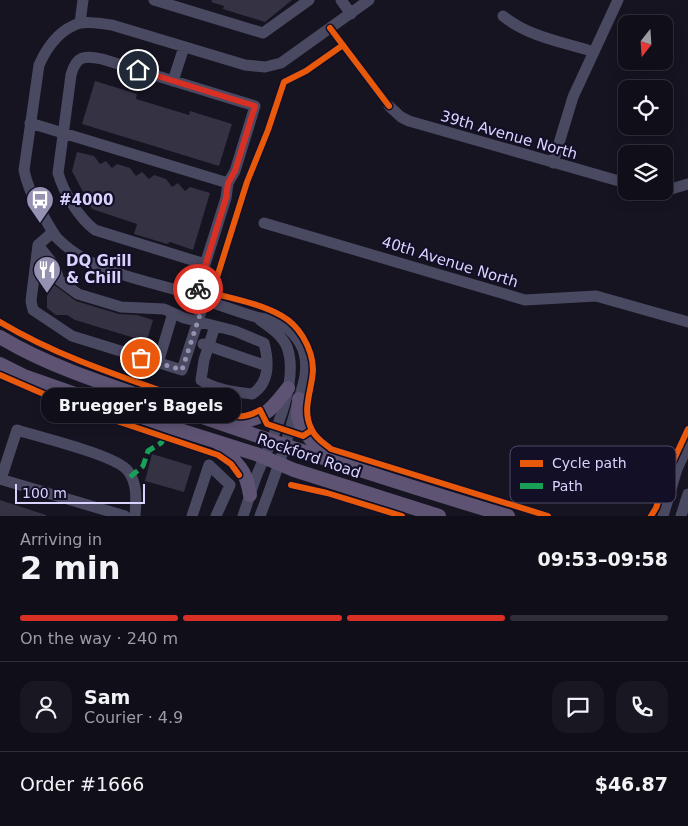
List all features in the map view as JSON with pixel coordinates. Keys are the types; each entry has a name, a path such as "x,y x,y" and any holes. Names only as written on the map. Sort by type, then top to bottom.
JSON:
{"main road":[{"name":"Rockford Road","path":"0,337 35,356 64,368 285,446 508,516"},
{"name":"Rockford Road","path":"0,364 34,379 266,458 279,465 439,516"},
{"path":"223,424 249,421 263,415 276,405 288,388"},
{"path":"299,399 298,417 307,434 318,448 337,463"},
{"path":"218,442 244,472 250,495"}],"street":[{"path":"80,23 83,0"},
{"path":"154,0 263,33 309,0"},
{"path":"341,0 351,14"},
{"path":"260,516 279,465 305,380 306,366 304,353 299,342 289,330 278,322 256,318 87,261 70,250 53,232 31,194 24,170 39,64 45,51 55,39 80,23 112,25 244,65 273,67 291,57 369,0"},
{"path":"553,163 573,96 618,0"},
{"path":"503,16 515,26 528,32 594,52"},
{"path":"173,81 184,47"},
{"path":"182,370 197,322 205,264 226,198 228,183 235,171 255,106 102,59 90,56 82,58 74,65 71,75 58,173 61,184 85,222 95,230 205,264"},
{"name":"39th Avenue North","path":"389,106 401,117 409,121 618,182"},
{"path":"30,124 63,132 228,183"},
{"path":"673,188 688,184"},
{"name":"40th Avenue North","path":"264,223 525,300 596,296 688,322"},
{"path":"38,246 54,265 59,280 78,294 121,306 164,310 197,322 235,331 264,343 268,356 261,388 252,394 230,391 206,383 182,370 72,336 33,310 31,301 38,246 53,232"},
{"path":"158,363 173,313"},
{"path":"243,516 266,458 288,388 290,371 290,357 282,338 256,318"},
{"path":"201,380 208,346 215,326"},
{"path":"191,341 267,366"},
{"path":"125,516 0,479 4,453 17,430 110,458 128,471 137,494 135,516"},
{"path":"676,472 688,445"},
{"path":"192,516 209,465 230,485 216,516"},
{"path":"681,516 688,494"},
{"path":"663,516 667,503"}],"building":[{"path":"212,0 292,0 265,22 223,9 224,6 211,2"},
{"path":"95,81 137,94 136,99 189,115 190,111 232,124 219,166 82,124"},
{"path":"77,152 94,156 100,164 106,161 112,168 117,164 130,168 136,176 142,172 149,179 154,175 166,179 172,187 178,183 185,191 190,187 210,193 193,250 170,242 167,244 134,234 137,224 92,209 72,171"},
{"path":"53,284 76,301 119,314 137,315 153,320 148,337 141,340 75,320 67,315 56,315 47,308 47,294"},
{"path":"152,454 192,466 184,492 145,481"},
{"path":"0,500 46,515 46,516 0,516"}],"marked path":[{"path":"130,477 143,466 148,451 161,443 165,437"}],"cycle path":[{"path":"330,28 389,106"},
{"path":"343,45 306,71 284,82 268,130 247,182 212,293 265,308 288,320 299,331 309,349 313,366 307,408 309,423 320,441 331,449 548,516"},
{"path":"0,322 42,345 86,364 215,411 241,416 260,410 267,424 303,436 312,430"},
{"path":"0,375 69,405 218,455 231,464 239,475"},
{"path":"676,455 688,429"},
{"path":"291,485 327,493 402,516"},
{"path":"651,516 658,503"}],"way so far":[{"path":"141,358 182,370 205,299 195,296 198,289"}],"place":[{"name":"#4000","path":"40,224"},
{"name":"DQ Grill & Chill","path":"47,294"},
{"name":"Bruegger's Bagels","path":"141,358"}],"route":[{"path":"138,70 255,106 235,171 228,183 226,198 198,289"}]}
